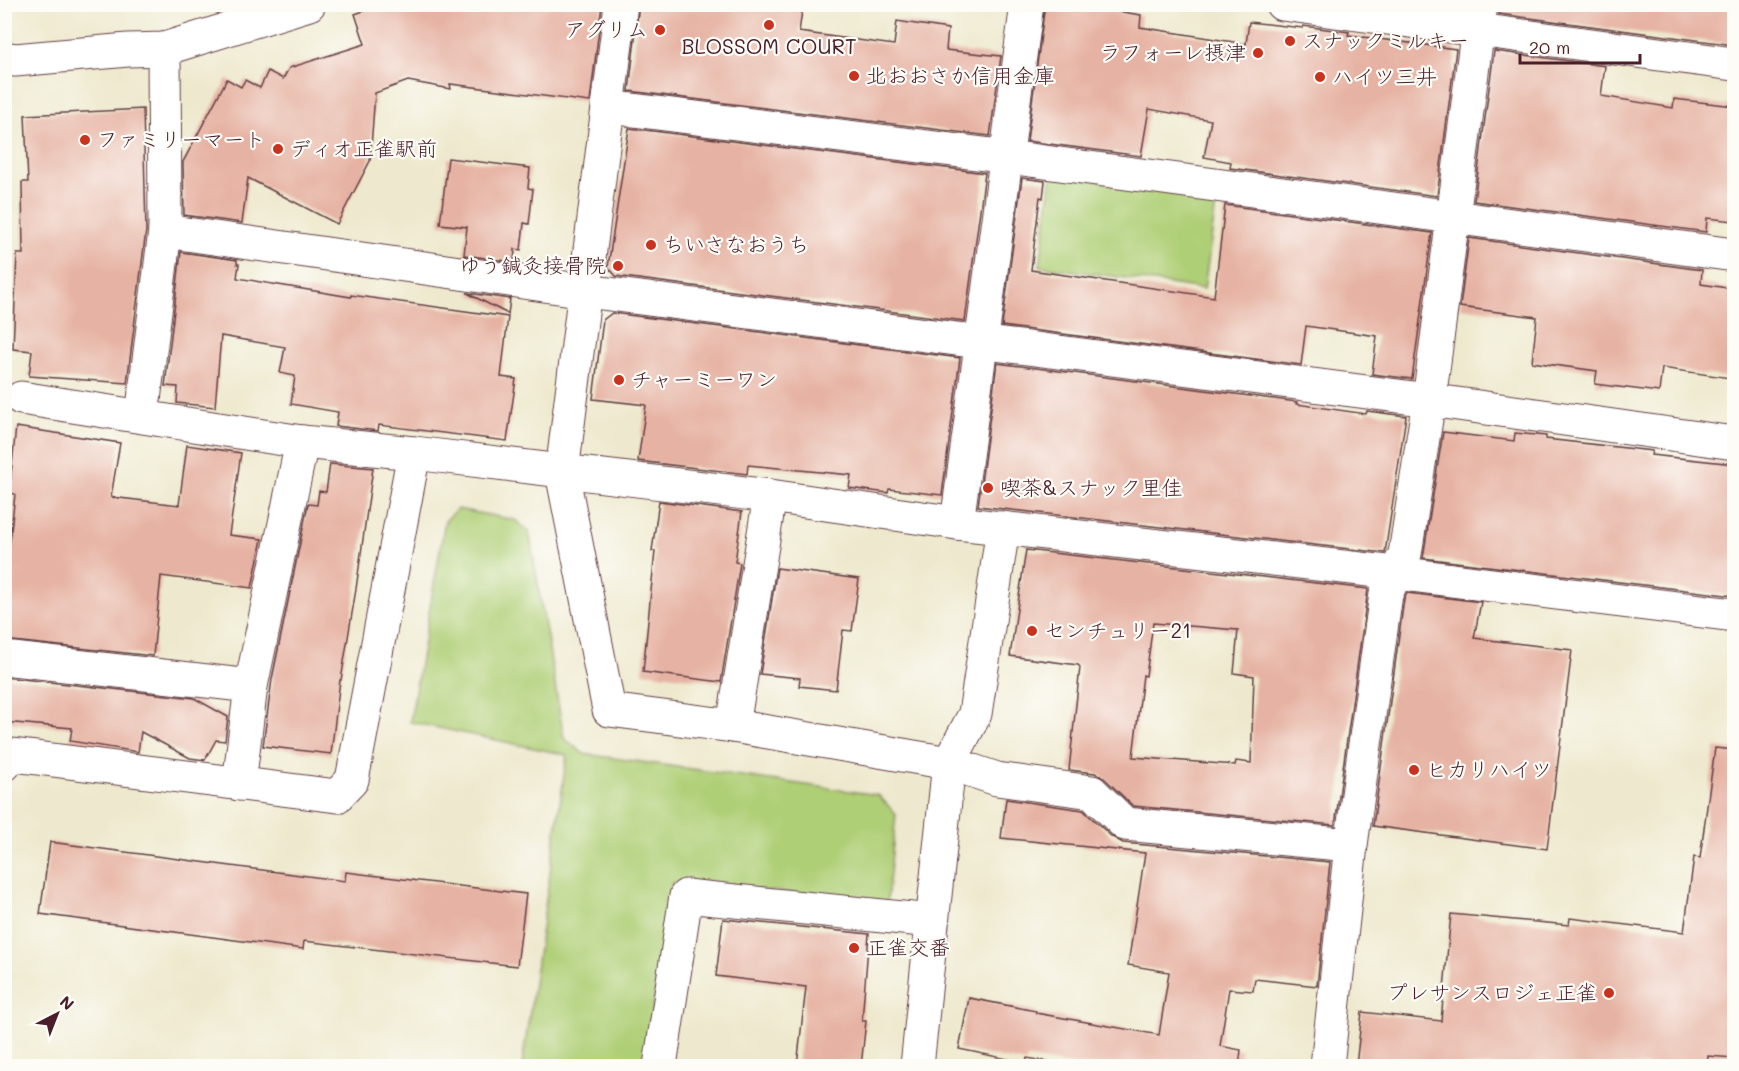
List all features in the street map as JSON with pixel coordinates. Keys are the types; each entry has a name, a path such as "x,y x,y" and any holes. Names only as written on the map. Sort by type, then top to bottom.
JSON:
{"street":[{"path":"4,58 15,60 164,49 309,4"},
{"path":"621,4 562,471 609,710 733,726 949,763 998,779 1092,792 1125,824 1351,845"},
{"path":"957,523 1027,4"},
{"path":"1282,4 1479,18 1734,64"},
{"path":"1327,1066 1351,845 1386,594 1405,554 1429,400 1479,18"},
{"path":"142,416 165,231 164,49"},
{"path":"609,107 1734,255"},
{"path":"165,231 586,291 1429,400 1734,443"},
{"path":"21,398 302,442 414,453 770,496 957,523 1396,573 1734,615"},
{"path":"239,784 251,686 302,442"},
{"path":"4,765 13,755 337,796 352,780 414,453"},
{"path":"733,726 770,496"},
{"path":"917,1066 949,763 975,714 1003,528"},
{"path":"4,658 251,686"},
{"path":"660,1066 686,896 932,921"}],"green space":[{"path":"1052,174 1217,197 1204,289 1040,266"},
{"path":"457,509 515,520 529,532 564,738 584,754 878,795 896,814 887,902 672,882 644,1066 522,1066 567,755 410,722 445,521"}],"building":[{"path":"383,4 602,4 590,102 450,84 451,89 408,81 375,93 370,161 337,224 248,178 242,223 184,215 183,162 227,79 241,87 245,80 260,88 268,71 283,79 289,68 365,44 355,14"},
{"path":"639,4 803,4 799,32 894,45 897,21 948,29 946,50 1001,56 990,136 629,91"},
{"path":"1045,4 1072,4 1141,15 1140,27 1246,44 1249,22 1349,32 1348,35 1456,49 1437,196 1230,168 1231,162 1204,157 1211,120 1149,109 1141,156 1027,141"},
{"path":"1499,4 1734,4 1734,45 1499,14"},
{"path":"1494,51 1605,66 1601,96 1673,108 1674,99 1734,106 1734,221 1707,218 1706,232 1474,201"},
{"path":"143,109 146,230 127,383 29,376 32,351 13,349 17,254 23,254 22,182 28,182 25,115"},
{"path":"629,128 985,173 965,321 616,276 608,267"},
{"path":"448,158 530,168 528,188 533,189 529,224 524,223 521,250 515,249 514,262 464,255 467,227 440,224"},
{"path":"1022,178 1045,181 1043,198 1040,197 1031,270 1214,297 1225,205 1432,233 1412,379 1372,374 1377,336 1306,326 1301,365 1002,326"},
{"path":"1469,238 1702,270 1701,284 1734,289 1734,347 1730,378 1662,368 1659,392 1595,384 1597,371 1532,362 1537,317 1460,307"},
{"path":"181,252 237,260 239,264 237,278 351,297 351,295 508,317 501,377 516,379 507,441 379,425 378,431 336,426 338,412 291,404 295,376 280,373 285,347 221,336 215,407 177,403 178,387 165,386"},
{"path":"467,293 510,299 508,314"},
{"path":"612,313 960,358 942,495 889,489 888,493 849,488 851,475 748,465 747,474 638,461 646,405 593,399 603,320"},
{"path":"997,363 1297,402 1296,404 1366,414 1367,411 1406,416 1385,553 978,506"},
{"path":"16,427 120,443 111,497 179,505 187,445 241,453 229,535 262,539 252,588 161,576 153,656 4,640 4,596 15,494 9,493"},
{"path":"1443,432 1514,441 1515,433 1546,436 1546,439 1652,451 1651,455 1734,464 1734,596 1423,558"},
{"path":"330,464 373,468 356,589 340,680 331,754 263,746 272,679 308,504 317,505 319,491 326,492"},
{"path":"659,501 742,512 735,562 740,563 721,682 643,672 655,551 652,551"},
{"path":"1026,550 1368,589 1335,825 1133,806 1104,778 1095,773 1069,770 1080,667 1010,656","holes":["1153,623 1238,630 1234,673 1254,676 1251,763 1236,761 1235,765 1133,757 1143,675 1146,676"]},
{"path":"777,568 859,579 852,631 843,630 836,690 799,686 800,678 760,674"},
{"path":"1407,593 1481,602 1474,638 1572,650 1547,849 1373,826 1404,599"},
{"path":"4,677 194,698 228,717 225,741 216,740 205,760 190,758 141,732 138,752 70,741 72,728 4,722"},
{"path":"1715,748 1734,750 1734,1058 1708,1056 1707,1066 1356,1066 1362,1012 1441,1021 1451,914 1569,925 1570,918 1684,932 1694,857 1700,858"},
{"path":"1006,799 1083,810 1112,837 1123,843 1330,862 1317,986 1255,979 1253,991 1229,989 1220,1046 1241,1050 1239,1066 1077,1066 1027,1058 1026,1063 959,1049 969,998 1036,1011 1036,1013 1159,1035 1169,972 1128,965 1145,853 1001,838"},
{"path":"50,842 345,881 346,872 526,894 517,966 304,941 303,949 40,914"},
{"path":"723,919 869,934 862,1021 866,1021 861,1066 797,1066 806,987 716,976"}],"place":[{"name":"BLOSSOM COURT","path":"769,25"},
{"name":"アグリム","path":"660,30"},
{"name":"スナックミルキー","path":"1290,41"},
{"name":"ラフォーレ摂津","path":"1258,53"},
{"name":"北おおさか信用金庫","path":"854,76"},
{"name":"ハイツ三井","path":"1320,77"},
{"name":"ファミリーマート","path":"85,140"},
{"name":"ディオ正雀駅前","path":"278,149"},
{"name":"ちいさなおうち","path":"651,245"},
{"name":"ゆう鍼灸接骨院","path":"618,266"},
{"name":"チャーミーワン","path":"619,380"},
{"name":"喫茶&スナック里佳","path":"988,488"},
{"name":"センチュリー21","path":"1032,631"},
{"name":"ヒカリハイツ","path":"1414,770"},
{"name":"正雀交番","path":"854,948"},
{"name":"プレサンスロジェ正雀","path":"1609,993"}]}
